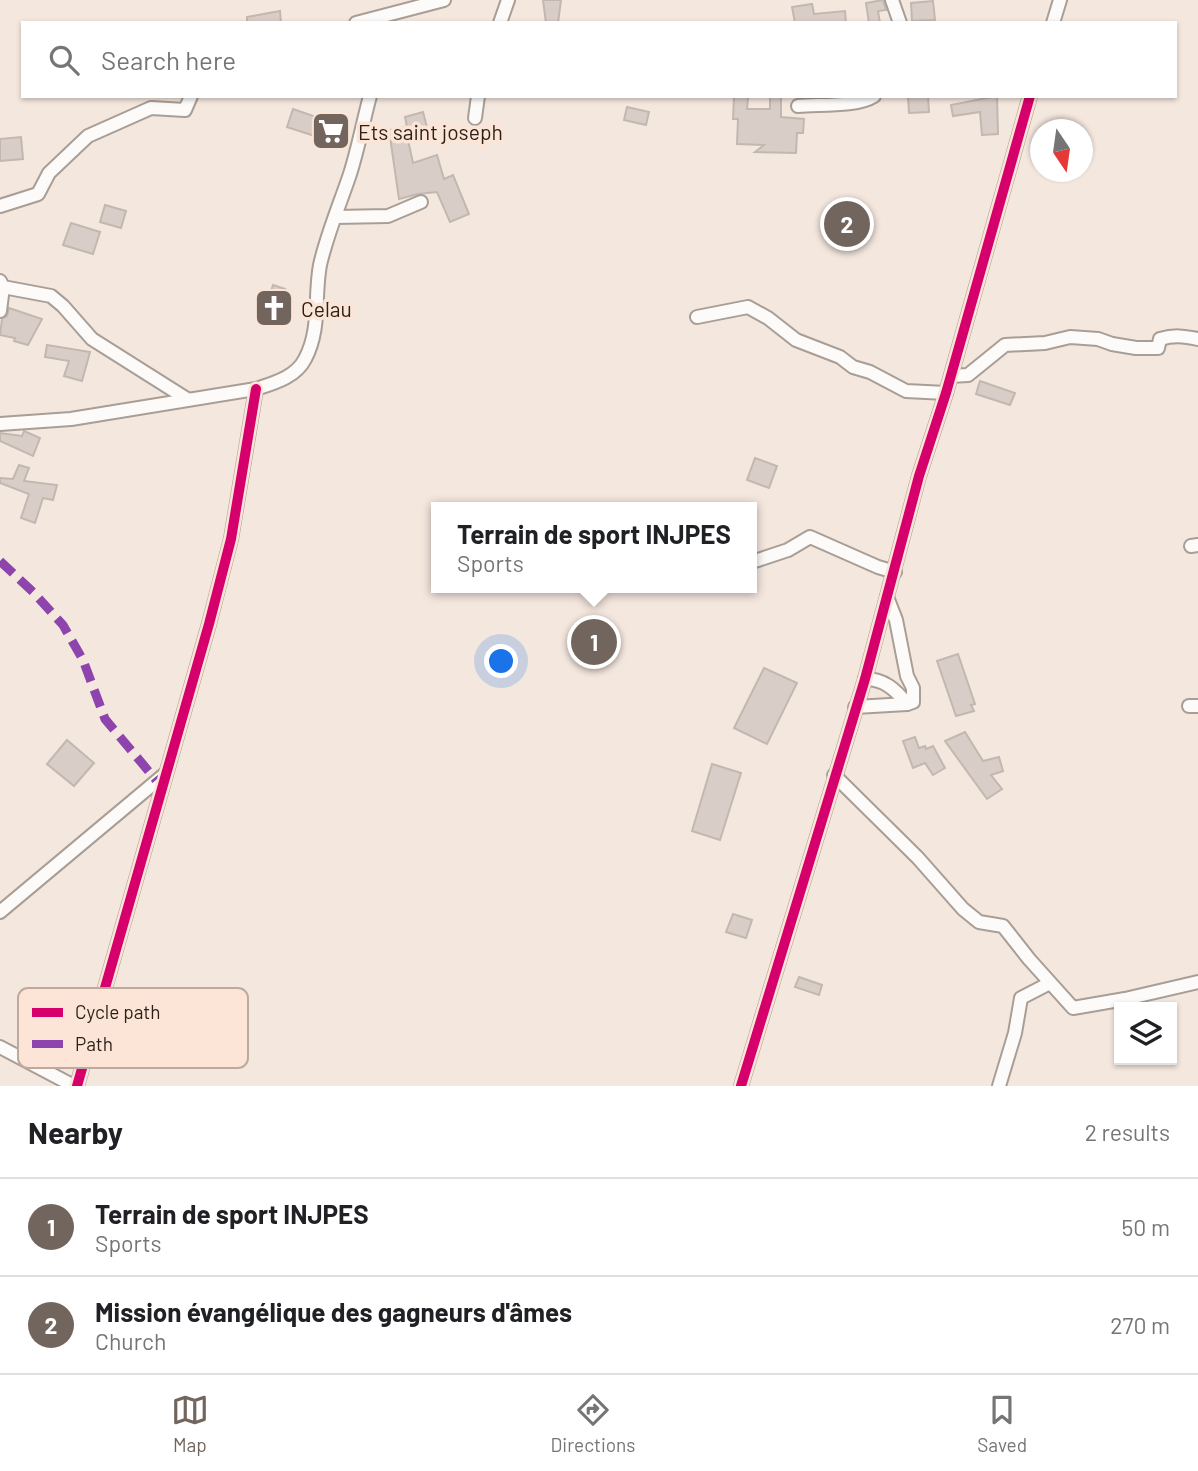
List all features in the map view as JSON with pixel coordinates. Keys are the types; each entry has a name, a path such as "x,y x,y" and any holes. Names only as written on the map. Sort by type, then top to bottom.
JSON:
{"street":[{"path":"389,19 394,0"},
{"path":"389,19 444,0"},
{"path":"501,21 508,0"},
{"path":"892,0 899,21"},
{"path":"1054,21 1060,0"},
{"path":"0,206 38,194 49,173 89,136 151,108 185,110 190,98"},
{"path":"0,424 71,419 256,388 280,381 297,371 305,361 314,337 320,268 351,173 370,98"},
{"path":"475,118 478,98"},
{"path":"798,106 850,102 866,98"},
{"path":"741,1086 865,679 919,476 951,376 1029,98"},
{"path":"335,216 388,216 421,202"},
{"path":"0,311 1,284 51,296 92,339 110,353 187,399"},
{"path":"697,317 748,307 784,329 796,340 840,357 853,368 870,372 906,391 946,393"},
{"path":"951,376 968,375 1005,345 1045,344 1070,337 1098,339 1136,348 1158,348 1160,339 1169,336 1178,334 1198,339"},
{"path":"103,988 231,539 256,388"},
{"path":"757,560 788,550 810,537 895,572"},
{"path":"855,707 913,702 914,688 907,676 896,620 887,597"},
{"path":"865,679 878,679 886,683 907,704"},
{"path":"0,912 165,774"},
{"path":"834,775 918,858 963,909 979,922 1003,926 1073,1008 1198,982"},
{"path":"999,1086 1013,1044 1021,998 1050,983"},
{"path":"0,1047 18,1056"},
{"path":"40,1068 75,1086 80,1068"}],"building":[{"path":"543,0 561,0 558,21 546,21"},
{"path":"883,0 886,10 878,11 880,21 869,21 866,3"},
{"path":"933,1 935,20 912,21 911,3"},
{"path":"812,4 814,14 845,11 846,21 795,21 792,7"},
{"path":"280,11 281,21 247,21 247,17"},
{"path":"734,98 748,98 747,109 770,109 770,98 781,98 781,117 804,119 803,133 797,133 796,153 755,152 764,145 737,144 738,119 733,119"},
{"path":"908,98 928,98 929,112 909,113"},
{"path":"997,98 998,134 982,135 980,112 953,116 951,105"},
{"path":"627,107 649,112 646,125 624,120"},
{"path":"293,109 325,120 324,123 338,128 333,142 287,127"},
{"path":"423,112 429,135 408,140 413,163 437,155 444,179 453,175 469,214 450,222 437,192 399,199 389,130 407,127 405,117"},
{"path":"21,137 23,159 0,161 0,139"},
{"path":"105,205 126,211 121,228 100,222"},
{"path":"852,219 854,234 835,236 833,221"},
{"path":"71,223 100,232 93,254 63,245"},
{"path":"273,285 285,289 277,314 265,310"},
{"path":"9,308 42,319 28,345 14,341 15,338 0,335 2,319 7,316"},
{"path":"47,345 90,352 82,381 64,376 69,361 45,357"},
{"path":"980,381 1015,393 1010,405 976,394"},
{"path":"24,431 40,438 33,456 0,441 0,433 22,436"},
{"path":"755,458 777,466 769,488 747,480"},
{"path":"19,465 29,468 24,481 57,485 53,500 43,498 35,523 21,518 29,494 0,483 0,478 13,479"},
{"path":"958,654 975,704 971,705 974,711 956,716 937,661"},
{"path":"764,668 797,683 767,744 734,728"},
{"path":"965,732 983,761 999,757 1003,771 991,775 1002,789 987,799 945,741"},
{"path":"915,737 919,748 933,746 945,768 933,775 925,763 913,768 903,741"},
{"path":"67,740 94,763 74,786 47,764"},
{"path":"712,764 741,773 720,840 692,831"},
{"path":"733,914 752,920 746,938 726,932"},
{"path":"799,977 822,985 819,995 795,987"}],"marked path":[{"path":"0,561 63,625 83,660 105,719 156,780"}],"cycle path":[{"path":"741,1086 865,679 919,476 946,393 1029,98"},
{"path":"105,988 231,539 256,389"},
{"path":"77,1086 82,1068"}],"place":[{"name":"Ets saint joseph","path":"331,131"},
{"name":"Mission évangélique des gagneurs d'âmes","path":"847,224"},
{"name":"Celau","path":"274,308"},
{"name":"Terrain de sport INJPES","path":"594,642"}]}
